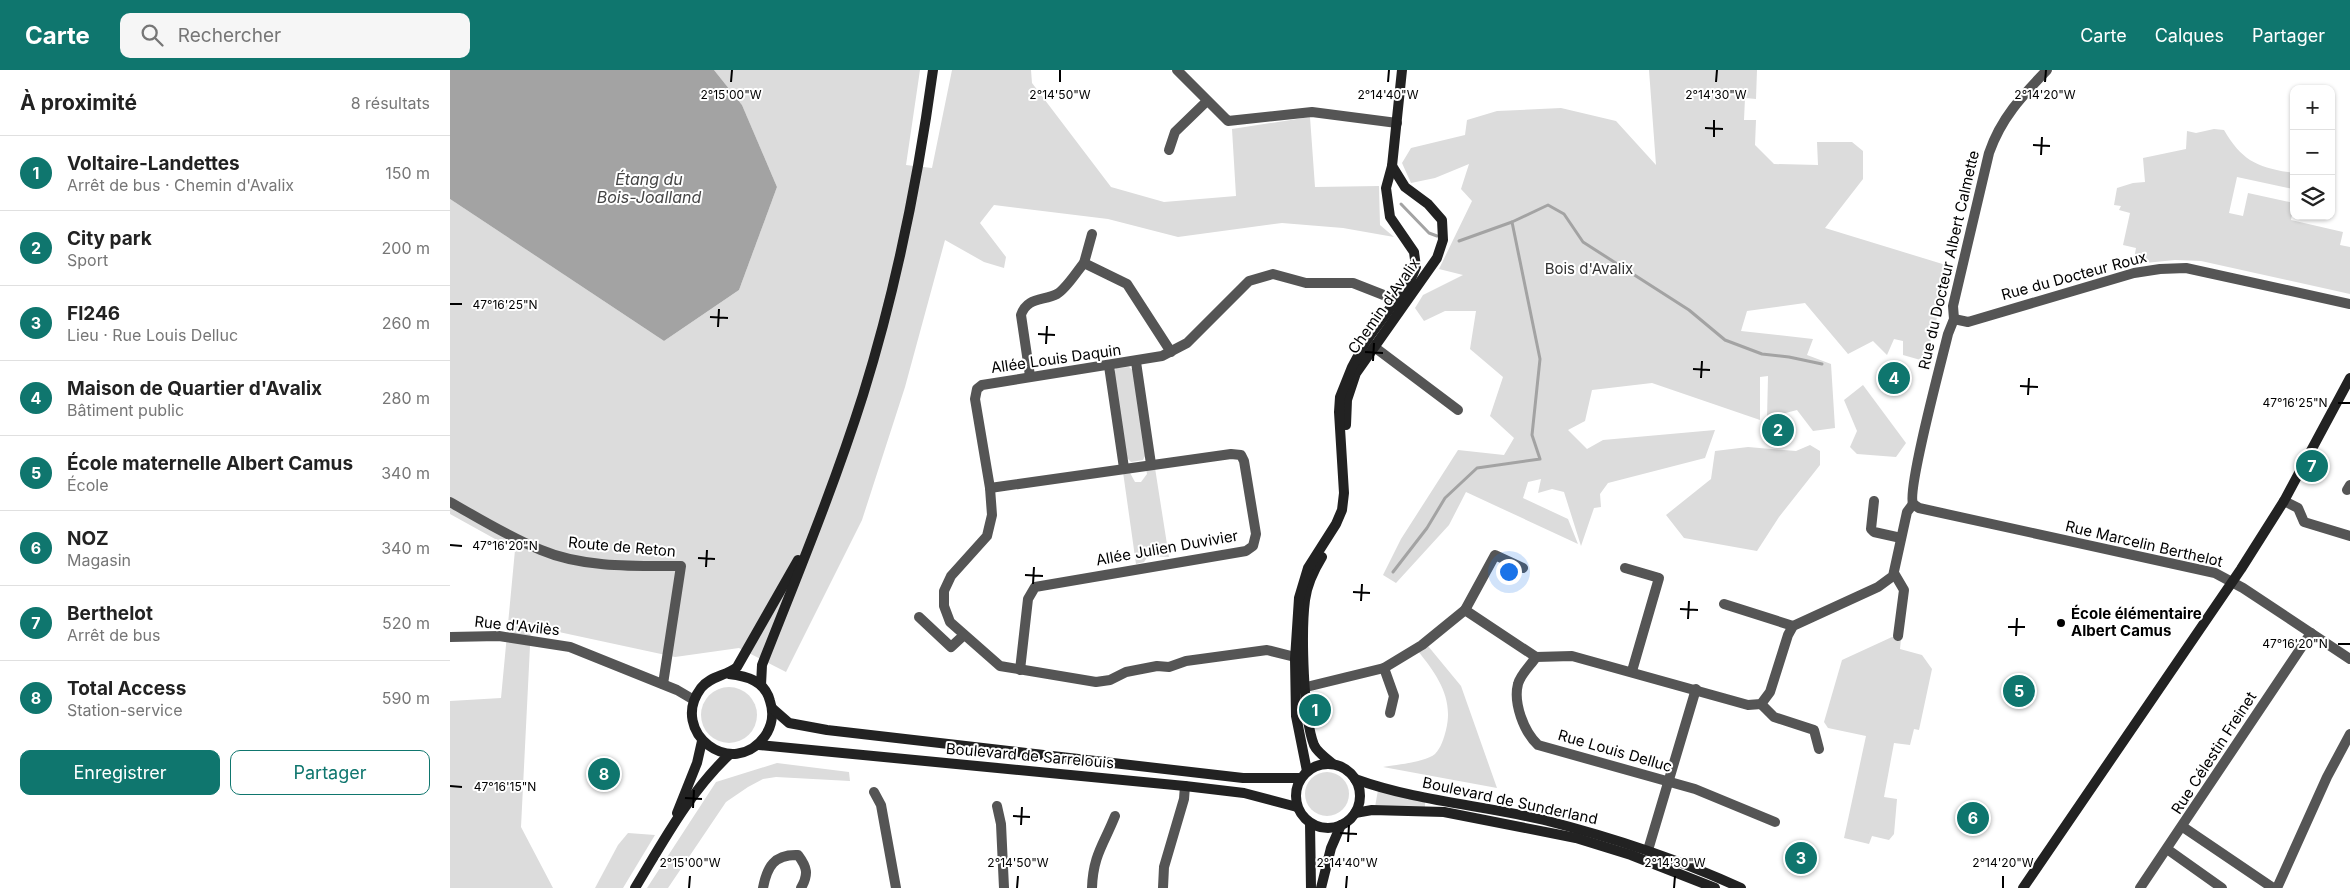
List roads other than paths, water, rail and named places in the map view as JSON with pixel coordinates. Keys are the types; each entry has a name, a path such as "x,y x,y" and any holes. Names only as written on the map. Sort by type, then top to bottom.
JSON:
{"main road":[{"path":"761,685 762,665 820,520 863,394 887,308 914,192 933,70"},
{"name":"Chemin d'Avalix","path":"1401,301 1416,267 1414,252 1390,217 1386,188 1392,166 1402,70"},
{"name":"Chemin d'Avalix","path":"1303,774 1304,750 1298,733 1294,690 1300,658 1308,588 1319,562 1342,527 1350,503 1347,400 1356,373 1370,343 1401,301 1437,258 1443,240 1442,220 1428,204 1405,187 1392,166"},
{"path":"2023,888 2233,581 2284,501 2350,378"},
{"path":"729,674 743,658 820,520"},
{"name":"Chemin d'Avalix","path":"1300,658 1306,687 1309,726 1315,747 1333,764"},
{"path":"729,674 746,676 761,685 769,696 773,709 770,729 759,745 745,752 730,754 715,750 702,741 695,728 692,714 694,700 702,687 714,678 729,674"},
{"name":"Boulevard de Sarrelouis","path":"773,709 788,723 827,730 1242,778 1303,774"},
{"path":"669,831 697,763 702,741"},
{"name":"Boulevard de Sarrelouis","path":"759,745 1185,786 1244,793 1297,807"},
{"path":"636,888 669,831 712,771 730,754"},
{"path":"1324,763 1333,764 1350,772 1355,779 1360,796 1355,813 1341,825 1330,828 1320,827 1310,823 1297,807 1296,787 1303,774 1324,763"},
{"name":"Boulevard de Sunderland","path":"1355,779 1375,786 1444,802 1543,820 1648,850 1741,888"},
{"name":"Boulevard de Sunderland","path":"1355,813 1372,810 1444,812 1566,836 1631,855 1715,888"},
{"path":"1310,823 1312,888"},
{"path":"1321,888 1331,848 1341,825"}],"street":[{"path":"1177,70 1228,121 1312,112 1396,123"},
{"name":"Rue du Docteur Albert Calmette","path":"1894,573 1907,512 1913,504 1911,495 1916,471 1948,334 1954,319 1953,306 1989,153 1996,132 2018,99 2047,70"},
{"path":"1169,150 1175,132 1207,101"},
{"path":"1030,376 1021,315 1024,307 1029,302 1059,293 1084,263 1092,234"},
{"path":"1084,263 1127,284 1171,352"},
{"name":"Rue du Docteur Roux","path":"1954,319 1968,322 2134,273 2186,268 2350,304"},
{"name":"Allée Louis Daquin","path":"1300,658 1266,650 1186,661 1169,667 1157,666 1126,672 1110,680 1096,682 1000,666 950,622 944,606 944,591 951,576 987,536 992,515 990,488 976,399 977,389 982,385 1030,376 1136,362 1162,356 1187,343 1249,281 1258,276 1272,274 1306,283 1353,283 1401,301"},
{"path":"1370,343 1458,410"},
{"path":"1136,362 1151,464"},
{"path":"1108,366 1124,468"},
{"name":"Allée Julien Duvivier","path":"990,488 1151,464 1231,454 1241,455 1256,534 1253,546 1246,550 1035,587 1028,599 1020,670"},
{"path":"1874,501 1871,529 1874,532 1901,538"},
{"path":"2284,501 2298,508 2304,522 2350,536"},
{"name":"Route de Reton","path":"450,502 542,551 587,562 681,566 664,684"},
{"name":"Rue Marcelin Berthelot","path":"1913,504 1919,508 2207,571 2233,581 2350,659"},
{"path":"1294,690 1384,668 1422,644 1465,610 1495,555 1523,568"},
{"path":"1625,568 1659,578 1632,671"},
{"path":"1465,610 1536,658 1572,656 1632,671 1748,705 1761,704 1770,692 1788,635 1793,626 1878,587 1887,582 1894,573 1904,590 1898,636"},
{"path":"1724,604 1793,626"},
{"path":"919,617 950,648 964,635"},
{"name":"Rue Célestin Freinet","path":"2140,888 2183,827 2311,633"},
{"name":"Rue d'Avilès","path":"450,637 499,636 570,647 664,684"},
{"name":"Rue Louis Delluc","path":"1536,658 1518,683 1517,703 1530,737 1538,745 1668,783 1695,789 1775,822"},
{"path":"1384,668 1394,696 1390,713"},
{"path":"664,684 694,700"},
{"path":"1648,850 1696,690"},
{"path":"1761,704 1774,717 1814,730 1819,749"},
{"path":"2277,888 2327,777 2350,734"},
{"path":"1162,888 1164,867 1184,799 1185,786"},
{"path":"874,792 881,805 896,888"},
{"path":"997,806 1001,824 1004,888"},
{"path":"1092,888 1092,872 1101,843 1115,816"},
{"path":"2183,827 2273,888"},
{"path":"2166,849 2222,888"},
{"path":"763,888 766,871 775,860 787,855 798,855 806,866 807,879 801,888"}],"water":[{"name":"Étang du Bois-Joalland","path":"450,70 714,70 742,105 777,187 739,290 664,341 450,199"}],"waterway":[{"path":"1401,204 1429,233 1437,236"},
{"path":"1393,572 1427,528 1445,498 1477,468 1540,459 1532,435 1540,359 1512,222 1548,205 1564,214 1583,242 1689,310 1725,340 1762,354 1822,364"},
{"path":"1459,241 1512,222"}],"place":[{"name":"Maison de Quartier d'Avalix","path":"1894,378"},
{"name":"City park","path":"1778,430"},
{"name":"Berthelot","path":"2312,466"},
{"name":"École élémentaire Albert Camus","path":"2061,623"},
{"name":"École maternelle Albert Camus","path":"2019,691"},
{"name":"Voltaire-Landettes","path":"1315,710"},
{"name":"Total Access","path":"604,774"},
{"name":"NOZ","path":"1973,818"},
{"name":"Fl246","path":"1801,858"}],"park label":[{"name":"Bois d'Avalix","path":"1589,269"}]}
